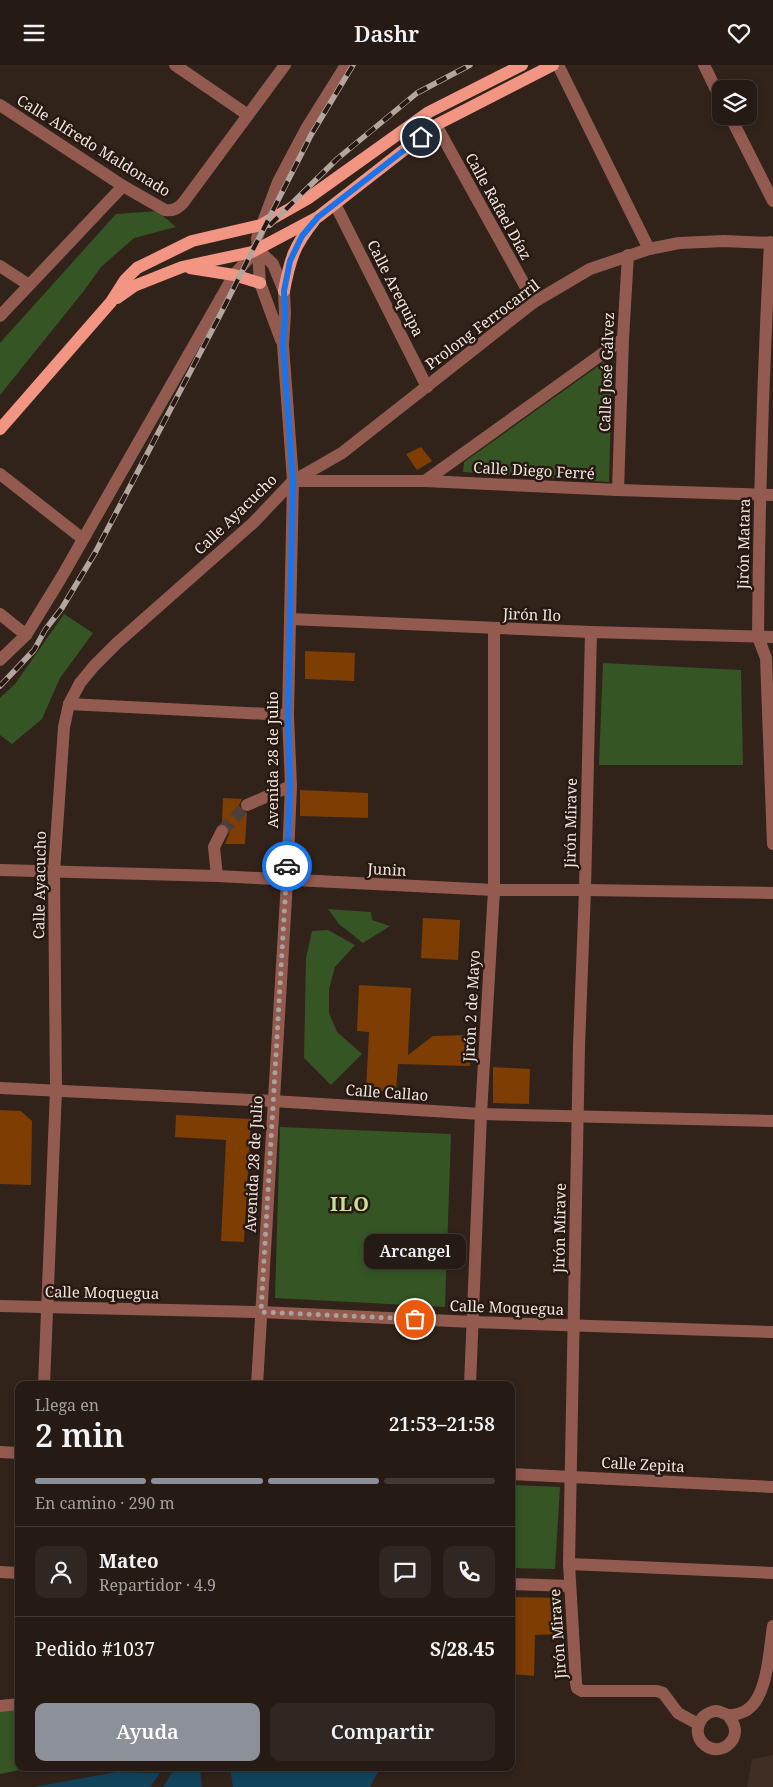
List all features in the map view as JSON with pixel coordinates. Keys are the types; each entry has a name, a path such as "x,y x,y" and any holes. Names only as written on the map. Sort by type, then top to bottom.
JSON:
{"main road":[{"path":"0,429 111,302 125,280 138,268 192,241 261,225 307,199 429,112 522,65"},
{"path":"111,302 134,286 182,267 252,252 318,217 436,125 553,65"},
{"path":"284,291 290,261 302,236 318,217"},
{"path":"182,267 234,275 260,283"}],"street":[{"path":"175,65 248,115 285,65"},
{"name":"Avenida 28 de Julio","path":"283,345 260,283 257,238 278,182 306,129 346,65"},
{"path":"558,65 649,249"},
{"path":"704,65 712,81"},
{"name":"Calle Alfredo Maldonado","path":"0,105 123,186 165,210 171,211 177,209 183,203 248,115"},
{"name":"Calle Rafael Díaz","path":"436,125 534,302"},
{"path":"735,125 773,201"},
{"path":"0,316 123,186"},
{"name":"Calle Arequipa","path":"335,204 427,387"},
{"name":"Prolong Ferrocarril","path":"293,481 342,453 534,302 590,269 628,255 679,243 724,241 772,243"},
{"name":"Jirón Matara","path":"772,243 769,357 760,495 758,637 766,658 773,844"},
{"path":"0,660 26,635 234,275 257,249"},
{"name":"Avenida 28 de Julio","path":"257,249 273,264 284,291 283,345 293,481 288,715 290,786 287,881 257,1381"},
{"name":"Calle José Gálvez","path":"618,490 628,255"},
{"path":"0,266 29,285"},
{"path":"425,481 623,339"},
{"path":"0,474 83,539"},
{"name":"Calle Diego Ferré","path":"293,481 425,481 773,495"},
{"name":"Calle Ayacucho","path":"44,1381 56,1090 54,872 62,738 69,704 80,683 100,660 253,523 293,481"},
{"path":"0,614 26,635"},
{"name":"Jirón Ilo","path":"290,619 494,629 773,637"},
{"name":"Jirón 2 de Mayo","path":"470,1381 481,1115 494,890 494,629"},
{"name":"Jirón Mirave","path":"591,632 578,1118 569,1564 577,1688 582,1691 657,1691 663,1693 678,1713 698,1724"},
{"path":"69,704 288,715"},
{"path":"247,805 290,786"},
{"path":"217,876 214,847 222,831"},
{"name":"Junin","path":"0,871 217,876 494,890 773,893"},
{"name":"Calle Callao","path":"0,1088 273,1101 481,1115 773,1121"},
{"name":"Calle Moquegua","path":"0,1306 261,1312 473,1322 773,1332"},
{"path":"0,1452 15,1453"},
{"name":"Calle Zepita","path":"515,1474 773,1487"},
{"path":"569,1564 773,1573"},
{"path":"0,1572 15,1573"},
{"path":"515,1584 570,1586"},
{"path":"728,1715 735,1725 735,1737 728,1746 717,1750 705,1746 698,1736 698,1724 705,1715 717,1711 728,1715 743,1712 755,1704 762,1691 773,1626"},
{"path":"0,1706 15,1704"}],"shaded area":[{"path":"773,1755 773,1787 747,1787 752,1759"}],"green space":[{"path":"157,211 176,227 134,238 101,267 0,395 0,343 116,214"},
{"path":"604,362 612,366 609,482 463,472 464,462"},
{"path":"64,614 93,633 60,678 42,719 12,744 0,735 0,698 15,684"},
{"path":"603,663 741,670 743,765 599,765"},
{"path":"328,909 371,912 372,920 390,926 363,943 339,924"},
{"path":"328,930 355,945 335,967 329,989 329,1013 337,1032 362,1054 331,1085 304,1058 306,958 312,931"},
{"path":"280,1127 451,1134 445,1307 275,1298"},
{"path":"515,1485 560,1487 555,1569 515,1568"},
{"path":"15,1709 15,1771 0,1774 0,1712"}],"water":[{"path":"173,1771 200,1771 202,1787 163,1787"},
{"path":"230,1771 378,1771 370,1787 233,1787"},
{"path":"116,1772 160,1773 150,1787 34,1787"}],"building":[{"path":"421,447 432,461 417,470 406,454"},
{"path":"305,651 355,653 354,681 305,679"},
{"path":"300,790 368,793 368,818 300,816"},
{"path":"223,798 242,799 239,805 242,811 247,813 245,844 225,844 230,831 228,826 222,823"},
{"path":"423,918 460,920 458,960 421,958"},
{"path":"359,985 411,988 408,1055 433,1036 469,1035 470,1066 398,1064 396,1092 366,1091 369,1032 357,1031"},
{"path":"493,1067 530,1069 529,1104 493,1103"},
{"path":"0,1110 21,1111 32,1121 31,1185 0,1184"},
{"path":"176,1115 251,1119 244,1242 221,1241 226,1140 175,1137"},
{"path":"515,1597 560,1598 560,1634 535,1635 534,1676 515,1674"}],"tunnel":[{"path":"222,831 247,805"}],"railway":[{"path":"0,686 34,650 95,553 219,317 311,135 353,65"},
{"path":"270,225 337,159 417,93 470,65"}],"way so far":[{"path":"287,866 261,1312 415,1319"}],"place":[{"name":"Arcangel","path":"415,1319"}],"district":[{"name":"ILO","path":"350,1203"}],"route":[{"path":"287,866 290,786 288,715 293,481 283,345 284,291 290,261 302,236 318,217 421,137"}]}
